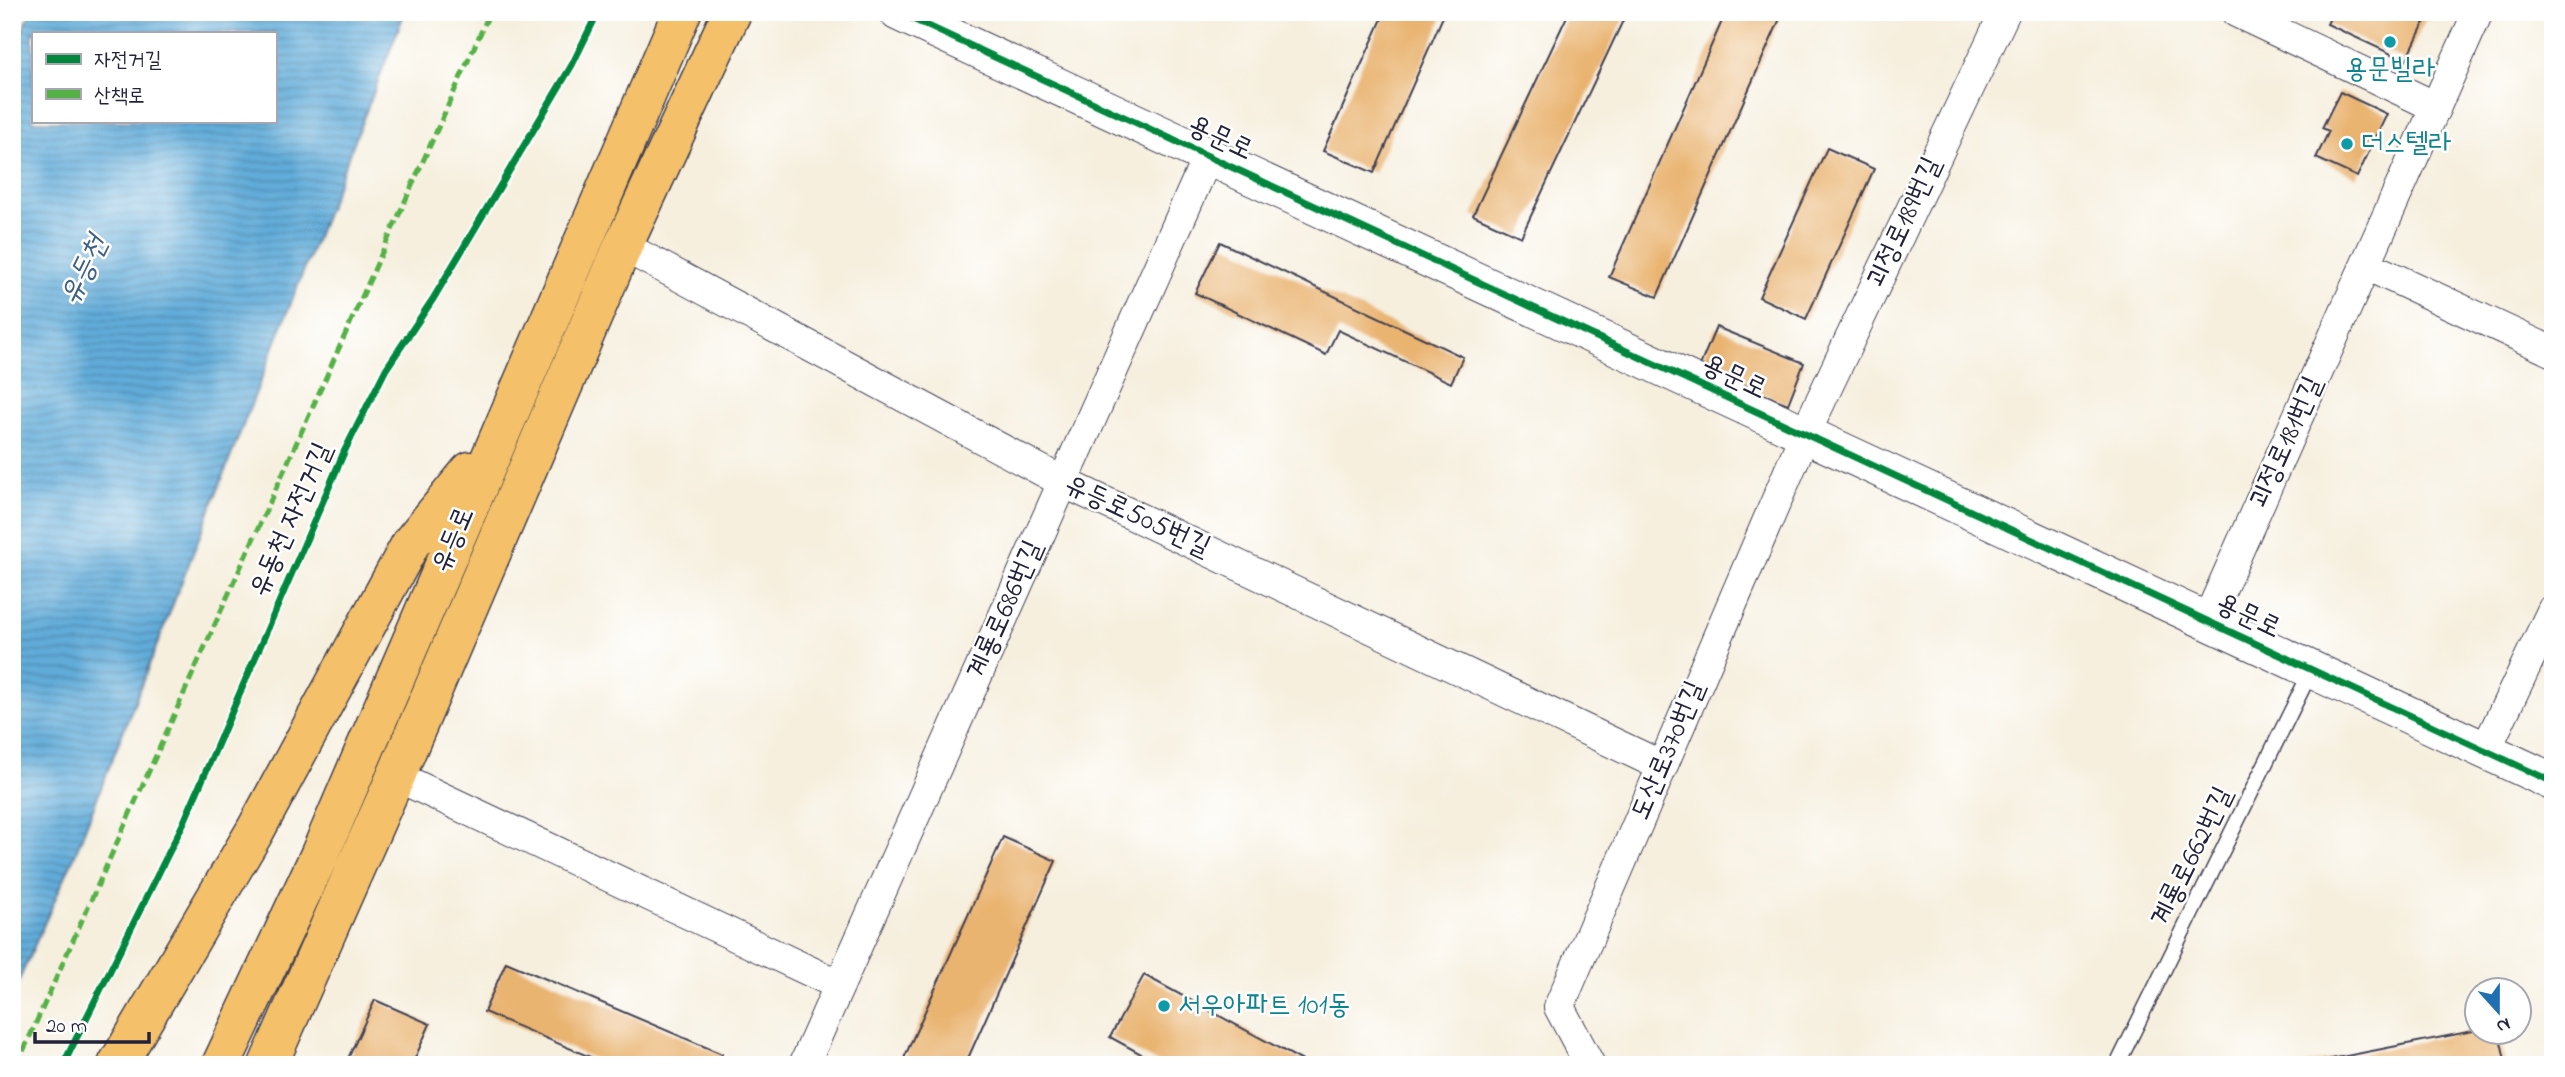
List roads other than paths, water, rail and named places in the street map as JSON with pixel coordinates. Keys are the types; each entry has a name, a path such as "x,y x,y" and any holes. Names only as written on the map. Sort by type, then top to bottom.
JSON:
{"main road":[{"name":"유등로","path":"221,1065 319,856 682,12"},
{"name":"유등로","path":"268,1065 396,776 623,246 732,12"},
{"path":"117,1065 255,831 411,543 498,437"}],"street":[{"name":"용문로","path":"898,12 2553,782"},
{"name":"괴정로189번길","path":"1805,434 2005,12"},
{"path":"2236,12 2436,107"},
{"name":"괴정로181번길","path":"2207,621 2478,12"},
{"name":"계룡로686번길","path":"804,1065 1208,156"},
{"name":"유등로505번길","path":"623,246 1063,482 1662,766"},
{"path":"2366,265 2553,352"},
{"name":"도산로370번길","path":"1590,1065 1559,1007 1805,434"},
{"path":"2485,751 2553,609"},
{"path":"396,776 839,985"}],"lane":[{"name":"계룡로662번길","path":"2117,1065 2312,670"}],"water":[{"name":"유등천","path":"31,12 405,12 74,857 12,996 12,50"}],"place":[{"name":"용문빌라","path":"2390,42"},
{"name":"더스텔라","path":"2347,144"},
{"name":"서우아파트 101동","path":"1164,1006"}]}
